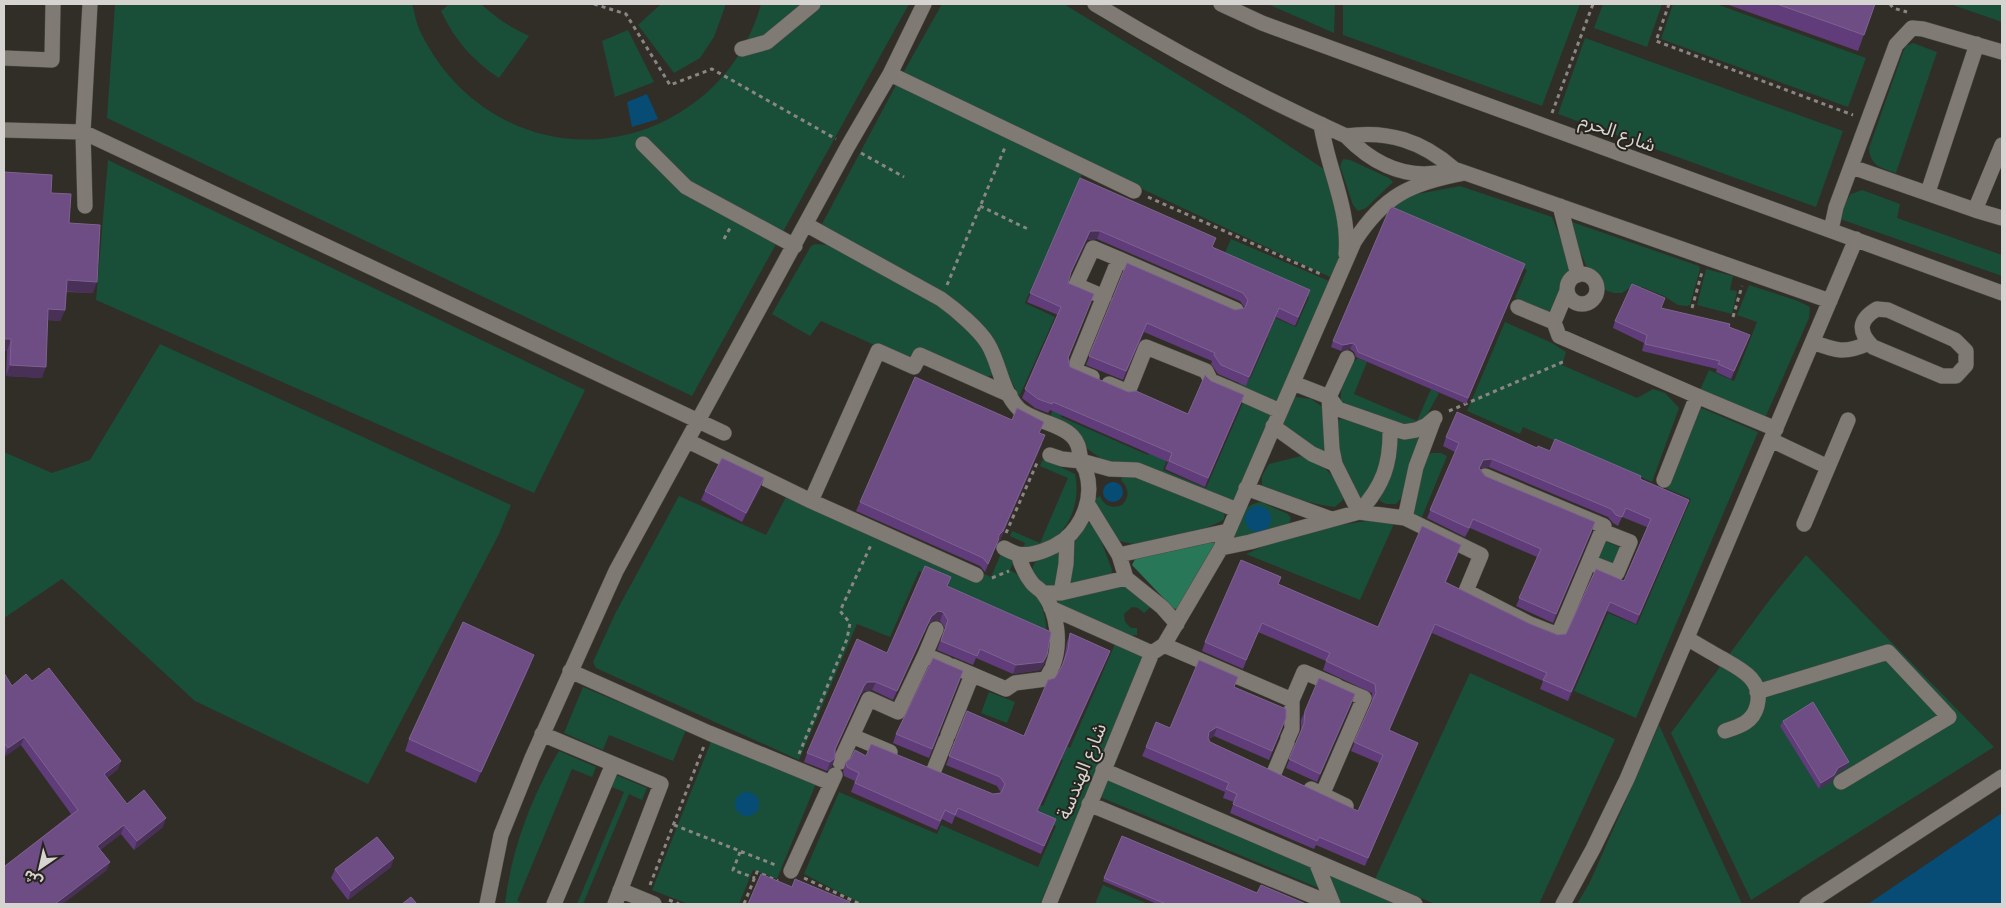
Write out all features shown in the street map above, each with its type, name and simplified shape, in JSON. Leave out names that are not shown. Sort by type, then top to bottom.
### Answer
[{"type":"street","points":[[4,58],[52,60],[53,4]]},
{"type":"street","points":[[85,206],[83,132],[90,4]]},
{"type":"street","points":[[742,49],[767,42],[813,4]]},
{"type":"street","points":[[487,904],[501,835],[542,734],[616,571],[848,146],[890,74],[924,4]]},
{"type":"street","points":[[1095,4],[1229,80],[1346,136],[1360,150],[1376,161],[1395,169],[1414,173],[1459,171]]},
{"type":"street","name":"شارع الحرم","points":[[1221,4],[1262,23],[2002,293]]},
{"type":"street","points":[[1830,230],[1836,207],[1896,45],[1912,28],[1923,29],[2002,52]]},
{"type":"street","points":[[1928,192],[1977,44]]},
{"type":"street","points":[[890,74],[1134,191]]},
{"type":"street","points":[[1321,124],[1324,145],[1344,214],[1348,239],[1346,262]]},
{"type":"street","points":[[4,130],[83,132],[724,433]]},
{"type":"street","points":[[1346,136],[1379,134],[1396,136],[1427,149],[1459,171],[1830,301]]},
{"type":"street","points":[[643,144],[686,187],[795,246]]},
{"type":"street","points":[[1975,210],[2002,145]]},
{"type":"street","points":[[1852,167],[2002,218]]},
{"type":"street","name":"شارع الهندسة","points":[[1049,904],[1103,770],[1158,649],[1177,624],[1221,548],[1354,242],[1366,223],[1382,206],[1400,193],[1420,183],[1459,171]]},
{"type":"street","points":[[1560,206],[1578,275]]},
{"type":"street","points":[[806,225],[941,299],[957,311],[987,343],[998,372],[1019,410],[1066,431],[1073,437],[1080,452],[1088,481],[1087,503],[1079,522],[1067,537],[1048,549],[1018,554]]},
{"type":"street","points":[[1563,904],[1611,814],[1856,239]]},
{"type":"street","points":[[1104,297],[1076,285],[1093,248],[1236,310]]},
{"type":"street","points":[[1119,259],[1074,370],[1128,392],[1146,346],[1206,371],[1211,381],[1280,411]]},
{"type":"street","points":[[1567,291],[1572,300],[1581,304],[1587,304],[1595,298],[1597,287],[1593,278],[1588,275],[1578,275],[1569,282],[1554,322],[1558,336],[1697,396],[1773,434],[1828,467]]},
{"type":"street","points":[[1518,307],[1554,322]]},
{"type":"street","points":[[1877,309],[1888,310],[1955,340],[1966,350],[1966,365],[1956,376],[1942,376],[1873,347],[1869,343],[1864,338],[1862,326],[1866,316],[1877,309]]},
{"type":"street","points":[[1813,342],[1841,351],[1856,349],[1869,343]]},
{"type":"street","points":[[811,501],[878,351],[914,367],[920,355],[1010,396]]},
{"type":"street","points":[[1347,358],[1329,397],[1335,464],[1359,512]]},
{"type":"street","points":[[1293,382],[1329,397],[1338,408],[1404,432],[1416,430],[1427,425],[1435,418]]},
{"type":"street","points":[[1664,480],[1697,396]]},
{"type":"street","points":[[1404,518],[1416,467],[1435,418]]},
{"type":"street","points":[[1804,524],[1848,420]]},
{"type":"street","points":[[1273,426],[1312,454],[1335,464]]},
{"type":"street","points":[[1359,512],[1371,499],[1381,483],[1390,447],[1390,428]]},
{"type":"street","points":[[688,441],[811,501],[976,575]]},
{"type":"street","points":[[1045,457],[1069,461],[1081,460],[1110,469],[1137,470],[1237,510]]},
{"type":"street","points":[[1221,548],[1250,542],[1359,512],[1404,518],[1481,555],[1466,591],[1530,624],[1558,635],[1604,526],[1485,476]]},
{"type":"street","points":[[1246,488],[1332,519]]},
{"type":"street","points":[[1087,503],[1119,555],[1126,578],[1162,606],[1177,624]]},
{"type":"street","points":[[1119,555],[1228,531]]},
{"type":"street","points":[[1589,562],[1617,574],[1630,542],[1602,531]]},
{"type":"street","points":[[1061,593],[1066,564],[1067,537]]},
{"type":"street","points":[[925,655],[1006,689],[1015,683],[1046,679],[1052,668],[1058,638],[1051,608],[1043,593],[1032,583],[1024,571],[1018,554],[1004,543]]},
{"type":"street","points":[[1043,593],[1061,593],[1126,578]]},
{"type":"street","points":[[1051,608],[1292,700]]},
{"type":"street","points":[[791,872],[869,699],[898,712],[936,629]]},
{"type":"street","points":[[1687,638],[1742,669],[1754,683],[1759,698],[1754,716],[1742,725],[1725,731]]},
{"type":"street","points":[[1757,692],[1888,652],[1949,717],[1841,782]]},
{"type":"street","points":[[570,671],[709,733],[831,783]]},
{"type":"street","points":[[1274,773],[1292,729],[1292,700],[1304,672],[1364,698],[1322,795]]},
{"type":"street","points":[[934,770],[972,675]]},
{"type":"street","points":[[542,734],[661,784],[618,897],[649,902]]},
{"type":"street","points":[[852,736],[951,777]]},
{"type":"street","points":[[554,904],[613,764]]},
{"type":"street","points":[[1256,765],[1346,806]]},
{"type":"street","points":[[1103,770],[1415,904]]},
{"type":"street","points":[[1807,904],[2002,777]]},
{"type":"street","points":[[1089,804],[1332,904]]},
{"type":"street","points":[[1316,862],[1332,904]]},
{"type":"path","points":[[594,4],[626,14],[670,85],[712,69],[904,177]]},
{"type":"path","points":[[1546,127],[1594,4]]},
{"type":"path","points":[[1669,4],[1656,41],[1868,121]]},
{"type":"path","points":[[941,299],[1012,132]]},
{"type":"path","points":[[1134,191],[1337,282]]},
{"type":"path","points":[[980,206],[1030,230]]},
{"type":"path","points":[[1692,308],[1706,258]]},
{"type":"path","points":[[1733,316],[1746,271]]},
{"type":"path","points":[[1435,418],[1565,361]]},
{"type":"path","points":[[1004,543],[1045,457]]},
{"type":"path","points":[[794,768],[847,639],[850,623],[840,611],[878,531]]},
{"type":"path","points":[[976,575],[990,579],[1003,572],[1024,571]]},
{"type":"path","points":[[649,902],[674,825],[709,733]]},
{"type":"path","points":[[674,825],[791,872],[860,904]]},
{"type":"path","points":[[740,852],[733,870],[755,878]]},
{"type":"path","points":[[744,904],[757,872],[787,884],[791,872]]},
{"type":"green space","points":[[115,4],[412,4],[421,33],[445,71],[475,100],[509,122],[547,135],[587,140],[627,135],[667,120],[704,95],[723,76],[739,54],[752,30],[761,4],[909,4],[692,396],[107,118]]},
{"type":"green space","points":[[449,4],[481,4],[503,22],[529,36],[499,78],[472,57],[458,40],[441,11]]},
{"type":"green space","points":[[661,4],[726,4],[714,37],[700,58],[674,73],[638,25]]},
{"type":"green space","points":[[942,4],[1064,4],[1245,116],[1325,170],[1336,202],[1341,249],[1332,278],[1027,135],[903,73]]},
{"type":"green space","points":[[1268,4],[1335,4],[1334,33]]},
{"type":"green space","points":[[1343,4],[1580,4],[1542,106],[1343,35]]},
{"type":"green space","points":[[1603,4],[1662,4],[1647,47],[1594,28]]},
{"type":"green space","points":[[1673,4],[1716,4],[1866,58],[1848,107],[1661,39]]},
{"type":"green space","points":[[1950,4],[2002,4],[2002,22]]},
{"type":"green space","points":[[628,30],[654,82],[615,97],[602,41]]},
{"type":"green space","points":[[1585,38],[1843,131],[1816,207],[1558,114]]},
{"type":"green space","points":[[1913,43],[1937,52],[1896,173],[1881,168],[1874,163],[1869,148],[1903,52],[1906,46]]},
{"type":"green space","points":[[896,85],[1082,174],[1025,303],[1055,317],[1019,397],[1003,364],[970,314],[821,226]]},
{"type":"green space","points":[[1343,159],[1350,160],[1389,178],[1393,182],[1366,208],[1358,211],[1353,205],[1340,166]]},
{"type":"green space","points":[[108,160],[585,390],[534,493],[96,300]]},
{"type":"green space","points":[[1460,186],[1552,217],[1572,267],[1552,313],[1515,298],[1527,270],[1483,248],[1391,209],[1407,196]]},
{"type":"green space","points":[[1862,190],[1900,204],[1897,218],[2002,255],[2002,276],[1840,219],[1843,207],[1851,194]]},
{"type":"green space","points":[[1572,222],[1699,266],[1700,269],[1690,305],[1678,305],[1664,296],[1642,287],[1628,289],[1622,293],[1607,291],[1590,274],[1569,227]]},
{"type":"green space","points":[[1231,239],[1329,281],[1234,505],[1104,461],[1085,447],[1074,427],[1050,417],[1055,404],[1065,408],[1061,417],[1148,455],[1152,446],[1170,453],[1163,470],[1206,488],[1245,398],[1236,389],[1240,381],[1235,373],[1250,379],[1268,338],[1254,331],[1266,314],[1296,327],[1309,297],[1222,260]]},
{"type":"green space","points":[[815,244],[827,245],[935,300],[955,314],[990,357],[993,375],[983,378],[910,361],[821,321],[810,336],[772,314],[811,246]]},
{"type":"green space","points":[[1706,269],[1733,276],[1730,290],[1737,291],[1732,314],[1697,305]]},
{"type":"green space","points":[[1749,285],[1798,301],[1810,307],[1809,318],[1765,418],[1700,390],[1709,370],[1734,381],[1757,322],[1737,315]]},
{"type":"green space","points":[[1505,322],[1552,343],[1566,352],[1562,365],[1637,398],[1653,389],[1665,393],[1679,408],[1652,482],[1523,427],[1520,434],[1467,411]]},
{"type":"green space","points":[[160,344],[511,505],[499,534],[368,784],[195,701],[62,579],[4,618],[4,452],[52,473],[90,460]]},
{"type":"green space","points":[[1358,358],[1367,362],[1354,394],[1417,421],[1431,389],[1439,393],[1424,420],[1415,426],[1380,421],[1341,402],[1344,378],[1353,362]]},
{"type":"green space","points":[[1296,397],[1311,399],[1324,408],[1327,438],[1324,450],[1320,451],[1282,427],[1282,407],[1289,399]]},
{"type":"green space","points":[[1699,407],[1758,432],[1636,718],[1574,691],[1608,613],[1637,625],[1691,499],[1665,488]]},
{"type":"green space","points":[[1340,419],[1369,426],[1384,434],[1383,459],[1372,484],[1361,498],[1353,490],[1337,448],[1336,423]]},
{"type":"green space","points":[[1413,435],[1420,438],[1402,497],[1396,504],[1386,504],[1380,501],[1379,494],[1394,438]]},
{"type":"green space","points":[[1432,453],[1441,453],[1447,456],[1422,517],[1411,514],[1423,457]]},
{"type":"green space","points":[[1301,456],[1321,465],[1337,482],[1343,500],[1335,507],[1289,496],[1262,486],[1262,476],[1269,464]]},
{"type":"green space","points":[[1043,459],[1075,474],[1075,505],[1066,525],[1052,540],[1023,550],[1025,543],[1010,536],[1012,531],[1040,543],[1068,478],[1040,466]]},
{"type":"green space","points":[[1123,474],[1225,508],[1224,519],[1198,530],[1150,543],[1136,544],[1113,539],[1094,499],[1100,496],[1109,506],[1122,505],[1128,492],[1121,480]]},
{"type":"green space","points":[[787,495],[852,515],[991,577],[1003,549],[1016,556],[1010,570],[1027,583],[1038,598],[1042,606],[1047,636],[943,599],[949,585],[919,571],[890,637],[857,624],[799,760],[596,668],[593,662],[615,614],[679,496],[766,535]]},
{"type":"green space","points":[[1261,502],[1288,514],[1291,518],[1289,524],[1235,540],[1234,534],[1243,513],[1249,506]]},
{"type":"green space","points":[[1384,519],[1396,519],[1360,600],[1246,554],[1279,540],[1314,530]]},
{"type":"green space","points":[[1089,523],[1096,527],[1112,570],[1111,575],[1069,588],[1076,536],[1082,524]]},
{"type":"green space","points":[[1211,541],[1216,544],[1179,608],[1175,609],[1171,606],[1132,565],[1136,557]]},
{"type":"green space","points":[[1604,541],[1622,548],[1614,567],[1597,559]]},
{"type":"green space","points":[[1060,550],[1058,583],[1052,591],[1032,575],[1033,566],[1037,559]]},
{"type":"green space","points":[[1806,555],[1994,747],[1751,900],[1671,733],[1771,598]]},
{"type":"green space","points":[[1123,582],[1151,607],[1144,613],[1138,608],[1132,607],[1124,614],[1125,622],[1131,628],[1137,628],[1137,635],[1127,636],[1052,606],[1053,598]]},
{"type":"green space","points":[[1115,644],[1146,657],[1040,904],[862,904],[804,874],[839,792],[937,834],[941,825],[1038,867],[1056,826],[1028,814],[1033,802],[1043,806],[1063,760],[1054,756],[1060,743],[1070,748]]},
{"type":"green space","points":[[1470,673],[1615,739],[1539,904],[1435,904],[1375,879]]},
{"type":"green space","points":[[583,687],[686,730],[673,761],[609,735],[603,750],[564,733]]},
{"type":"green space","points":[[989,692],[1015,702],[1007,723],[981,713]]},
{"type":"green space","points":[[1659,725],[1742,904],[1577,904],[1590,882]]},
{"type":"green space","points":[[712,739],[817,781],[777,879],[753,870],[739,904],[688,904],[652,890]]},
{"type":"green space","points":[[559,751],[596,767],[592,777],[572,769],[517,901],[525,904],[505,904],[517,844],[531,806]]},
{"type":"green space","points":[[614,774],[647,788],[642,800],[629,794],[583,904],[577,904],[624,792],[609,786]]},
{"type":"green space","points":[[1108,778],[1313,865],[1321,889],[1100,797]]},
{"type":"green space","points":[[1325,870],[1405,904],[1340,904]]},
{"type":"green space","points":[[1103,885],[1148,904],[1095,904]]},
{"type":"water","points":[[647,94],[658,119],[632,127],[627,102]]},
{"type":"water","points":[[1113,482],[1120,485],[1123,492],[1120,499],[1113,502],[1106,499],[1103,492],[1106,485]]},
{"type":"water","points":[[1258,506],[1267,510],[1271,519],[1267,528],[1258,532],[1249,528],[1245,519],[1249,510]]},
{"type":"water","points":[[747,792],[752,793],[758,799],[758,809],[752,815],[747,816],[742,815],[736,809],[735,804],[736,799],[742,793]]},
{"type":"water","points":[[2002,813],[2002,904],[1868,904]]},
{"type":"building","points":[[1777,4],[1875,4],[1864,35]]},
{"type":"building","points":[[4,172],[52,175],[51,193],[71,194],[69,223],[100,225],[97,282],[67,280],[65,310],[48,309],[46,367],[10,365],[11,339],[4,339]]},
{"type":"building","points":[[1080,178],[1216,238],[1212,247],[1310,290],[1298,317],[1279,308],[1249,377],[1221,365],[1214,355],[1215,353],[1147,323],[1126,371],[1089,356],[1127,263],[1235,310],[1245,308],[1248,300],[1243,293],[1100,231],[1090,231],[1071,272],[1068,283],[1094,294],[1068,358],[1070,367],[1128,392],[1136,391],[1188,414],[1205,375],[1211,381],[1244,395],[1208,478],[1169,461],[1172,453],[1053,402],[1052,404],[1038,399],[1025,389],[1061,307],[1030,293]]},
{"type":"building","points":[[1392,207],[1525,264],[1468,398],[1358,352],[1353,343],[1343,345],[1333,341],[1389,210]]},
{"type":"building","points":[[1632,284],[1665,298],[1661,308],[1730,324],[1729,327],[1750,335],[1734,371],[1718,364],[1720,361],[1645,344],[1647,335],[1615,321]]},
{"type":"building","points":[[915,377],[1012,420],[1017,408],[1044,422],[1039,433],[1045,435],[1003,531],[999,535],[988,564],[983,558],[860,502]]},
{"type":"building","points":[[1457,412],[1537,448],[1538,446],[1550,451],[1555,439],[1641,476],[1640,479],[1689,500],[1639,615],[1610,602],[1571,692],[1543,680],[1547,673],[1435,624],[1389,730],[1418,743],[1368,858],[1319,837],[1317,841],[1233,804],[1237,794],[1226,789],[1229,783],[1146,747],[1156,722],[1170,728],[1199,660],[1238,677],[1234,687],[1286,709],[1286,718],[1272,751],[1217,727],[1209,732],[1208,738],[1210,742],[1358,811],[1383,755],[1354,742],[1376,693],[1375,684],[1326,661],[1330,653],[1262,623],[1246,660],[1205,642],[1241,560],[1281,577],[1278,584],[1378,627],[1422,526],[1461,545],[1445,582],[1530,624],[1558,635],[1566,634],[1596,569],[1624,581],[1651,519],[1626,508],[1622,517],[1616,515],[1611,509],[1492,459],[1483,460],[1479,468],[1485,476],[1595,522],[1556,614],[1519,598],[1541,549],[1473,519],[1469,528],[1430,510],[1459,443],[1446,437]]},
{"type":"building","points":[[722,458],[764,478],[746,513],[705,491]]},
{"type":"building","points":[[925,566],[951,577],[947,586],[1051,632],[1047,655],[1043,662],[1016,665],[980,649],[977,656],[941,641],[948,620],[943,612],[938,611],[931,617],[897,691],[876,682],[867,682],[835,749],[835,758],[830,762],[807,753],[857,639],[887,653]]},
{"type":"building","points":[[463,622],[534,655],[481,772],[409,739]]},
{"type":"building","points":[[1070,633],[1110,651],[1037,811],[1056,819],[1044,846],[958,808],[955,815],[945,810],[940,821],[855,783],[859,773],[847,767],[846,762],[851,758],[855,750],[866,756],[871,744],[993,794],[1001,793],[1005,784],[1000,777],[949,756],[967,711],[1024,736],[1048,680],[1055,678],[1062,666],[1068,650]]},
{"type":"building","points":[[933,658],[963,671],[932,749],[896,734]]},
{"type":"building","points":[[49,668],[121,761],[104,774],[127,804],[144,790],[166,818],[137,841],[124,825],[97,846],[110,862],[55,904],[4,904],[4,865],[78,810],[24,737],[8,748],[4,743],[4,673],[12,686],[26,674],[32,681]]},
{"type":"building","points":[[1319,678],[1355,694],[1320,774],[1289,759],[1304,724],[1305,711]]},
{"type":"building","points":[[1813,702],[1849,762],[1838,768],[1834,775],[1821,783],[1783,721]]},
{"type":"building","points":[[1122,836],[1257,893],[1261,885],[1306,904],[1166,904],[1104,878]]},
{"type":"building","points":[[377,837],[394,858],[351,891],[335,869]]},
{"type":"building","points":[[761,874],[792,887],[795,879],[850,902],[849,904],[748,904]]},
{"type":"building","points":[[411,897],[417,904],[402,904]]}]
